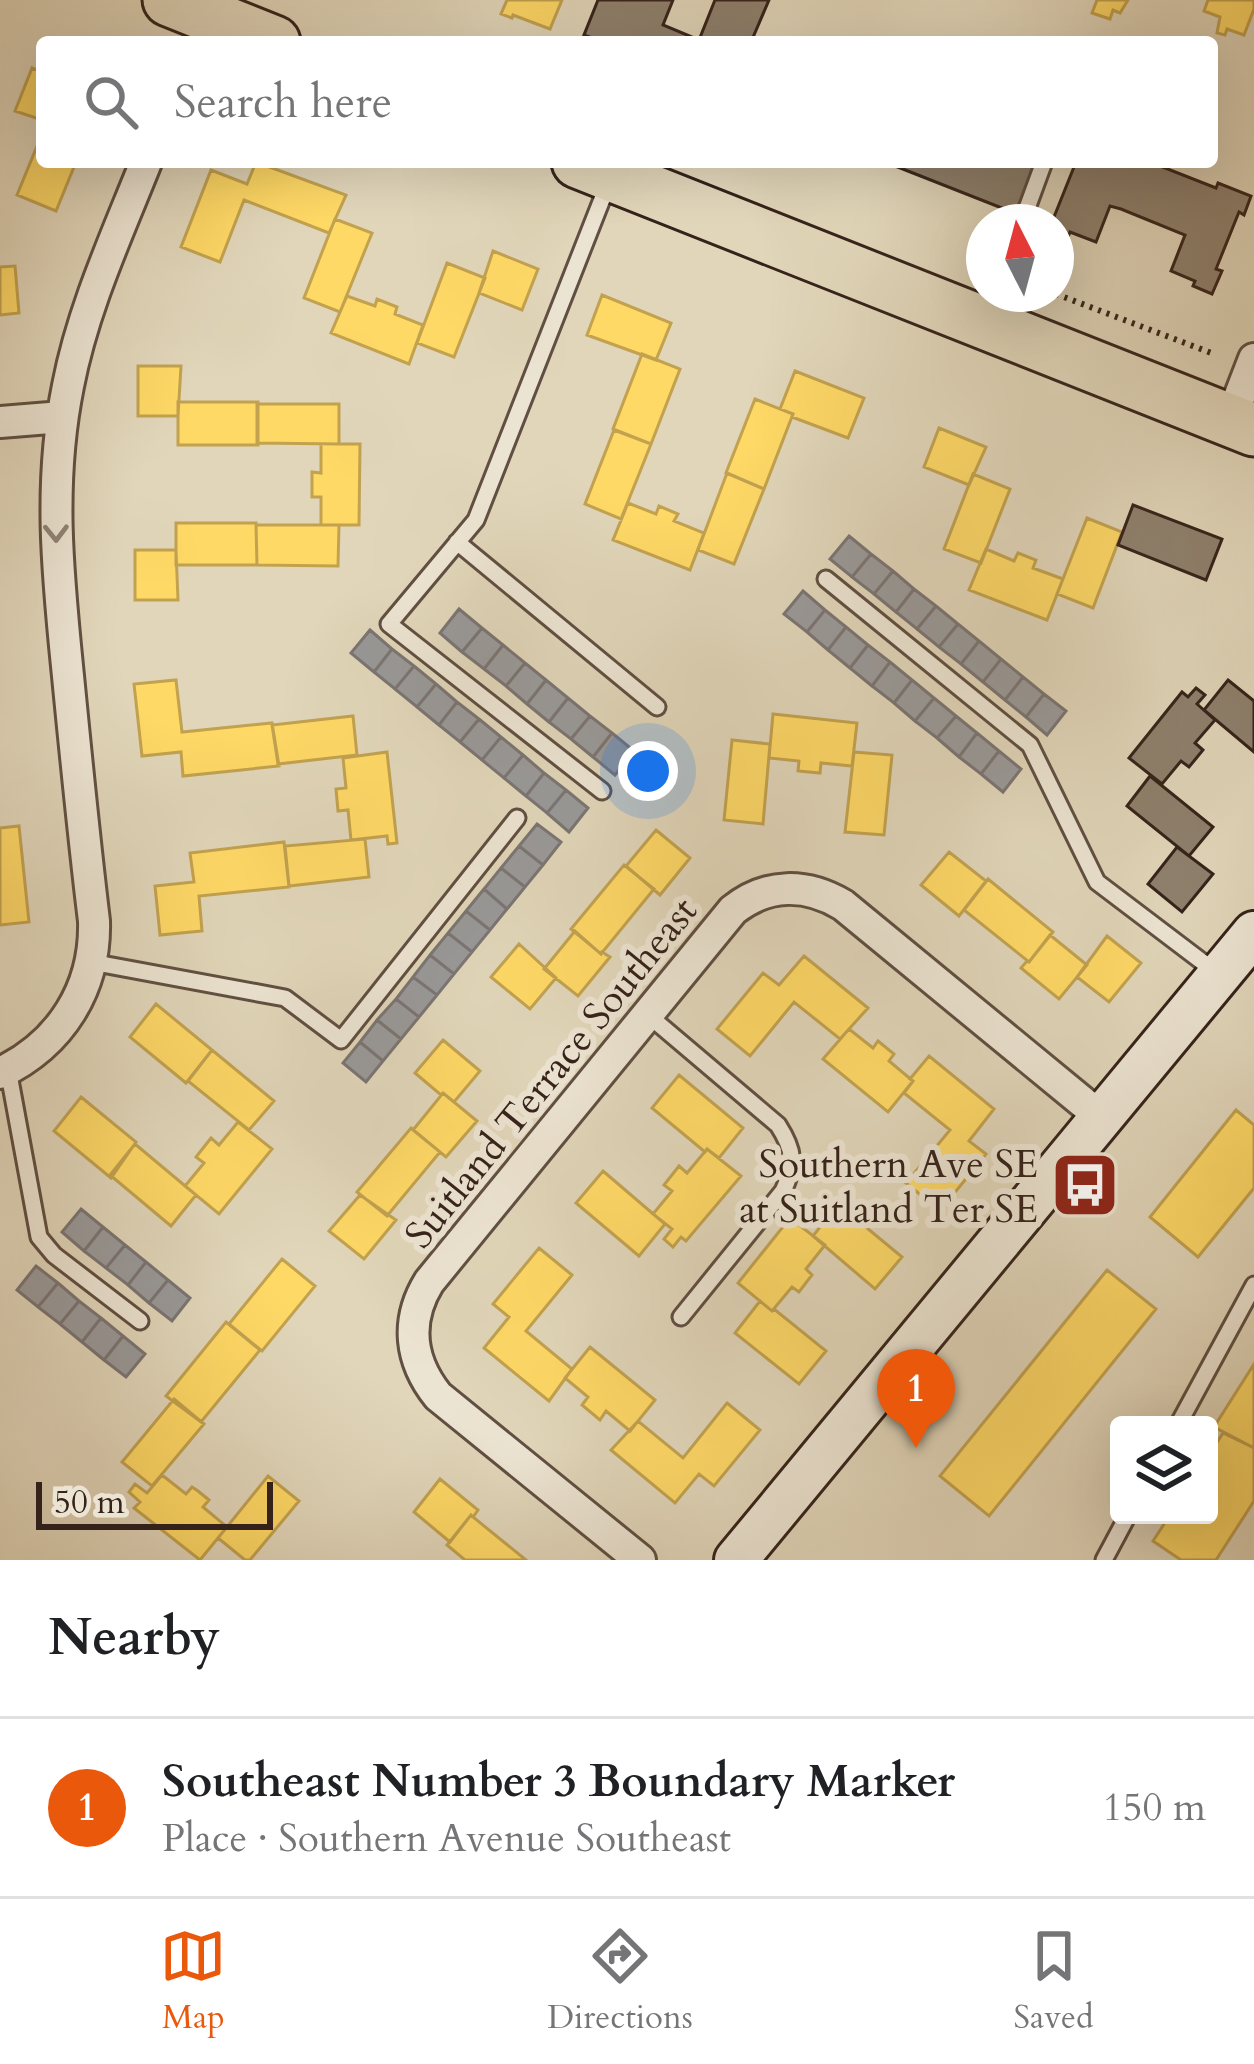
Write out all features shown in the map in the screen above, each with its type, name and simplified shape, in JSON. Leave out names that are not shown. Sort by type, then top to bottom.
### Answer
[{"type":"highway","points":[[194,14],[257,36]]},
{"type":"highway","points":[[595,169],[987,316],[1242,425]]},
{"type":"main road","points":[[736,1560],[1254,933]]},
{"type":"street","points":[[9,1068],[41,1048],[67,1019],[91,962],[94,921],[55,547],[56,480],[62,417],[77,344],[144,168]]},
{"type":"street","points":[[1242,425],[1254,358]]},
{"type":"street","points":[[0,422],[62,417]]},
{"type":"street","name":"Suitland Terrace Southeast","points":[[640,1560],[438,1396],[418,1365],[413,1328],[429,1282],[725,918],[742,903],[778,889],[812,890],[843,905],[1102,1118]]},
{"type":"lane","points":[[1029,204],[1042,168]]},
{"type":"lane","points":[[595,169],[476,520],[389,624],[602,791]]},
{"type":"lane","points":[[457,542],[657,707]]},
{"type":"lane","points":[[826,579],[1030,745],[1097,882],[1220,975]]},
{"type":"lane","points":[[91,962],[285,998],[341,1040],[517,818]]},
{"type":"lane","points":[[647,1014],[778,1125],[793,1158],[783,1191],[682,1317]]},
{"type":"lane","points":[[9,1068],[39,1237],[54,1256],[140,1321]]},
{"type":"lane","points":[[1183,1416],[1254,1285]]},
{"type":"lane","points":[[1104,1560],[1123,1524]]},
{"type":"path","points":[[1074,301],[1214,354]]},
{"type":"building: Homes","points":[[507,0],[562,0],[550,29],[501,14]]},
{"type":"building: Homes","points":[[1097,0],[1128,0],[1120,13],[1113,10],[1110,19],[1092,13]]},
{"type":"building: Homes","points":[[1208,0],[1254,0],[1244,35],[1227,29],[1225,35],[1217,33],[1220,17],[1204,11]]},
{"type":"building: Homes","points":[[32,68],[36,70],[36,118],[15,111]]},
{"type":"building: Homes","points":[[36,149],[36,168],[74,168],[56,211],[17,195]]},
{"type":"building: Homes","points":[[254,168],[272,168],[346,195],[329,233],[244,200],[220,262],[181,247],[211,170],[247,184]]},
{"type":"building: Homes","points":[[335,219],[372,233],[340,312],[304,298]]},
{"type":"building: Homes","points":[[493,251],[538,269],[522,310],[479,293]]},
{"type":"building: Homes","points":[[447,263],[485,278],[454,357],[417,343]]},
{"type":"building: Homes","points":[[15,266],[19,313],[0,315],[0,267]]},
{"type":"building: Homes","points":[[602,295],[671,323],[656,360],[587,335]]},
{"type":"building: Homes","points":[[347,296],[375,306],[377,299],[397,307],[395,314],[423,325],[409,364],[331,333]]},
{"type":"building: Homes","points":[[642,354],[680,369],[651,444],[613,429]]},
{"type":"building: Homes","points":[[138,366],[181,366],[178,416],[138,416]]},
{"type":"building: Homes","points":[[795,371],[864,398],[848,438],[780,409]]},
{"type":"building: Homes","points":[[755,399],[793,414],[764,489],[726,473]]},
{"type":"building: Homes","points":[[178,402],[258,402],[258,445],[178,445]]},
{"type":"building: Homes","points":[[257,404],[339,404],[339,444],[257,443]]},
{"type":"building: Homes","points":[[939,428],[986,447],[969,485],[924,467]]},
{"type":"building: Homes","points":[[614,430],[651,444],[621,519],[585,504]]},
{"type":"building: Homes","points":[[321,444],[360,444],[359,525],[321,525],[321,497],[312,497],[312,472],[321,473]]},
{"type":"building: Homes","points":[[727,473],[764,489],[734,564],[698,550]]},
{"type":"building: Homes","points":[[973,474],[1010,489],[981,563],[944,549]]},
{"type":"building: Homes","points":[[628,503],[656,514],[659,506],[678,514],[674,521],[704,533],[690,570],[613,540]]},
{"type":"building: Homes","points":[[1087,518],[1122,532],[1093,608],[1057,594]]},
{"type":"building: Homes","points":[[176,523],[256,523],[257,565],[176,565]]},
{"type":"building: Homes","points":[[256,525],[339,525],[338,566],[257,565]]},
{"type":"building: Homes","points":[[986,549],[1014,561],[1018,553],[1036,560],[1033,568],[1063,579],[1047,620],[969,590]]},
{"type":"building: Homes","points":[[135,550],[176,550],[178,600],[135,600]]},
{"type":"building: Homes","points":[[176,680],[182,732],[272,723],[279,766],[183,776],[181,752],[142,756],[134,684]]},
{"type":"building: Homes","points":[[773,714],[857,723],[852,766],[821,763],[820,773],[798,771],[799,761],[769,758]]},
{"type":"building: Homes","points":[[353,716],[357,755],[278,764],[272,725]]},
{"type":"building: Homes","points":[[732,740],[770,744],[763,824],[724,820]]},
{"type":"building: Homes","points":[[387,752],[397,843],[388,844],[387,836],[351,840],[348,810],[338,811],[336,789],[346,788],[343,758]]},
{"type":"building: Homes","points":[[854,752],[892,755],[884,835],[845,832]]},
{"type":"building: Homes","points":[[19,826],[29,922],[0,925],[0,828]]},
{"type":"building: Homes","points":[[656,830],[690,858],[660,895],[626,866]]},
{"type":"building: Homes","points":[[365,839],[369,877],[289,886],[285,846]]},
{"type":"building: Homes","points":[[284,842],[289,887],[199,896],[202,931],[160,935],[155,886],[194,882],[190,853]]},
{"type":"building: Homes","points":[[949,852],[986,881],[959,916],[921,885]]},
{"type":"building: Homes","points":[[624,865],[654,889],[601,954],[571,929]]},
{"type":"building: Homes","points":[[988,879],[1053,932],[1029,962],[964,910]]},
{"type":"building: Homes","points":[[575,931],[610,957],[578,996],[544,969]]},
{"type":"building: Homes","points":[[1050,935],[1087,965],[1059,999],[1021,968]]},
{"type":"building: Homes","points":[[1107,936],[1141,963],[1109,1002],[1077,977]]},
{"type":"building: Homes","points":[[519,944],[556,978],[530,1009],[491,977]]},
{"type":"building: Homes","points":[[804,956],[868,1008],[840,1039],[794,1002],[750,1056],[717,1029],[763,973],[779,985]]},
{"type":"building: Homes","points":[[156,1004],[212,1050],[186,1083],[130,1037]]},
{"type":"building: Homes","points":[[849,1029],[873,1048],[878,1041],[894,1054],[889,1061],[913,1081],[888,1112],[823,1059]]},
{"type":"building: Homes","points":[[443,1040],[480,1071],[454,1102],[415,1073]]},
{"type":"building: Homes","points":[[212,1050],[274,1101],[249,1130],[188,1081]]},
{"type":"building: Homes","points":[[929,1056],[994,1109],[969,1141],[986,1154],[940,1211],[906,1183],[950,1130],[904,1093]]},
{"type":"building: Homes","points":[[679,1075],[743,1128],[719,1158],[652,1108]]},
{"type":"building: Homes","points":[[443,1093],[477,1121],[446,1157],[413,1130]]},
{"type":"building: Homes","points":[[81,1097],[136,1142],[111,1178],[54,1131]]},
{"type":"building: Homes","points":[[1236,1110],[1254,1125],[1254,1188],[1198,1257],[1150,1217]]},
{"type":"building: Homes","points":[[238,1122],[272,1149],[219,1214],[185,1186],[204,1163],[196,1157],[211,1138],[219,1145]]},
{"type":"building: Homes","points":[[411,1128],[440,1152],[387,1216],[357,1192]]},
{"type":"building: Homes","points":[[135,1144],[196,1195],[171,1226],[110,1175]]},
{"type":"building: Homes","points":[[707,1149],[741,1176],[686,1241],[681,1237],[673,1247],[664,1239],[672,1229],[653,1214],[672,1191],[664,1185],[679,1166],[687,1173]]},
{"type":"building: Homes","points":[[603,1171],[665,1224],[639,1256],[576,1203]]},
{"type":"building: Homes","points":[[360,1195],[396,1220],[364,1259],[329,1231]]},
{"type":"building: Homes","points":[[838,1204],[902,1257],[875,1289],[813,1236]]},
{"type":"building: Homes","points":[[790,1218],[825,1245],[806,1269],[812,1275],[799,1292],[792,1287],[772,1311],[738,1283]]},
{"type":"building: Homes","points":[[539,1248],[572,1275],[526,1331],[572,1369],[549,1401],[484,1348],[509,1317],[493,1304]]},
{"type":"building: Homes","points":[[282,1259],[315,1286],[262,1351],[229,1324]]},
{"type":"building: Homes","points":[[1107,1270],[1156,1309],[989,1516],[940,1476]]},
{"type":"building: Homes","points":[[760,1301],[826,1351],[799,1384],[735,1333]]},
{"type":"building: Homes","points":[[226,1322],[260,1350],[201,1422],[166,1396]]},
{"type":"building: Homes","points":[[590,1347],[655,1400],[630,1431],[606,1411],[600,1420],[582,1405],[588,1397],[565,1378]]},
{"type":"building: Homes","points":[[1254,1364],[1254,1448],[1218,1429],[1218,1421]]},
{"type":"building: Homes","points":[[174,1399],[204,1424],[152,1486],[122,1462]]},
{"type":"building: Homes","points":[[727,1403],[760,1430],[714,1486],[699,1474],[675,1503],[611,1450],[638,1421],[683,1458]]},
{"type":"building: Homes","points":[[1223,1433],[1254,1448],[1254,1501],[1216,1560],[1181,1560],[1153,1541],[1164,1524],[1218,1524],[1218,1441]]},
{"type":"building: Homes","points":[[162,1475],[186,1494],[192,1487],[198,1491],[209,1500],[203,1507],[227,1527],[200,1560],[134,1508],[140,1502],[129,1492],[135,1484],[147,1493]]},
{"type":"building: Homes","points":[[268,1476],[299,1501],[250,1560],[245,1560],[218,1538]]},
{"type":"building: Homes","points":[[440,1479],[478,1510],[450,1542],[414,1512]]},
{"type":"building: Homes","points":[[471,1515],[526,1560],[465,1560],[447,1545]]},
{"type":"building: Industry","points":[[849,536],[871,554],[852,577],[830,559]]},
{"type":"building: Industry","points":[[871,554],[893,571],[874,594],[852,577]]},
{"type":"building: Industry","points":[[893,571],[914,589],[896,612],[874,594]]},
{"type":"building: Industry","points":[[914,589],[936,606],[917,629],[896,612]]},
{"type":"building: Industry","points":[[803,591],[825,610],[807,632],[784,614]]},
{"type":"building: Industry","points":[[936,606],[958,624],[939,647],[917,629]]},
{"type":"building: Industry","points":[[459,609],[482,628],[462,652],[440,633]]},
{"type":"building: Industry","points":[[825,610],[846,627],[828,650],[807,632]]},
{"type":"building: Industry","points":[[958,624],[979,641],[961,664],[939,647]]},
{"type":"building: Industry","points":[[846,627],[868,645],[850,668],[828,650]]},
{"type":"building: Industry","points":[[482,628],[503,645],[484,669],[462,652]]},
{"type":"building: Industry","points":[[370,630],[392,649],[374,672],[351,653]]},
{"type":"building: Industry","points":[[979,641],[1001,659],[983,682],[961,664]]},
{"type":"building: Industry","points":[[503,645],[525,663],[506,686],[484,669]]},
{"type":"building: Industry","points":[[868,645],[890,662],[872,686],[850,668]]},
{"type":"building: Industry","points":[[392,649],[414,666],[395,689],[374,672]]},
{"type":"building: Industry","points":[[1001,659],[1023,677],[1005,700],[983,682]]},
{"type":"building: Industry","points":[[890,662],[912,680],[894,703],[872,686]]},
{"type":"building: Industry","points":[[525,663],[546,680],[527,704],[506,686]]},
{"type":"building: Industry","points":[[414,666],[436,684],[417,707],[395,689]]},
{"type":"building: Industry","points":[[1023,677],[1044,694],[1026,717],[1005,700]]},
{"type":"building: Industry","points":[[546,680],[568,698],[549,722],[527,704]]},
{"type":"building: Industry","points":[[912,680],[934,698],[915,721],[894,703]]},
{"type":"building: Industry","points":[[436,684],[457,702],[439,725],[417,707]]},
{"type":"building: Industry","points":[[1044,694],[1066,711],[1047,735],[1026,717]]},
{"type":"building: Industry","points":[[568,698],[590,716],[571,739],[549,722]]},
{"type":"building: Industry","points":[[934,698],[956,716],[937,738],[915,721]]},
{"type":"building: Industry","points":[[457,702],[479,719],[460,742],[439,725]]},
{"type":"building: Industry","points":[[590,716],[612,733],[593,757],[571,739]]},
{"type":"building: Industry","points":[[956,716],[977,733],[959,757],[937,738]]},
{"type":"building: Industry","points":[[479,719],[501,737],[482,760],[460,742]]},
{"type":"building: Industry","points":[[612,733],[634,751],[615,775],[593,757]]},
{"type":"building: Industry","points":[[977,733],[999,751],[981,774],[959,757]]},
{"type":"building: Industry","points":[[501,737],[523,755],[504,778],[482,760]]},
{"type":"building: Industry","points":[[999,751],[1021,769],[1003,792],[981,774]]},
{"type":"building: Industry","points":[[523,755],[544,773],[526,796],[504,778]]},
{"type":"building: Industry","points":[[544,773],[566,790],[547,813],[526,796]]},
{"type":"building: Industry","points":[[566,790],[588,808],[569,832],[547,813]]},
{"type":"building: Industry","points":[[537,824],[561,842],[543,865],[519,846]]},
{"type":"building: Industry","points":[[519,846],[543,865],[525,887],[501,868]]},
{"type":"building: Industry","points":[[501,868],[525,887],[507,909],[484,889]]},
{"type":"building: Industry","points":[[484,889],[507,909],[490,930],[466,911]]},
{"type":"building: Industry","points":[[466,911],[490,930],[472,952],[448,933]]},
{"type":"building: Industry","points":[[448,933],[472,952],[454,974],[430,955]]},
{"type":"building: Industry","points":[[430,955],[454,974],[437,995],[413,977]]},
{"type":"building: Industry","points":[[413,977],[437,995],[419,1017],[396,999]]},
{"type":"building: Industry","points":[[396,999],[419,1017],[401,1039],[377,1020]]},
{"type":"building: Industry","points":[[377,1020],[401,1039],[383,1061],[360,1042]]},
{"type":"building: Industry","points":[[360,1042],[383,1061],[366,1082],[343,1063]]},
{"type":"building: Industry","points":[[81,1209],[103,1227],[84,1251],[62,1232]]},
{"type":"building: Industry","points":[[103,1227],[125,1245],[106,1268],[84,1251]]},
{"type":"building: Industry","points":[[125,1245],[146,1262],[128,1285],[106,1268]]},
{"type":"building: Industry","points":[[146,1262],[168,1280],[149,1303],[128,1285]]},
{"type":"building: Industry","points":[[36,1266],[58,1283],[38,1307],[17,1290]]},
{"type":"building: Industry","points":[[168,1280],[190,1298],[172,1321],[149,1303]]},
{"type":"building: Industry","points":[[58,1283],[79,1301],[60,1324],[38,1307]]},
{"type":"building: Industry","points":[[79,1301],[101,1318],[82,1342],[60,1324]]},
{"type":"building: Industry","points":[[101,1318],[123,1336],[104,1360],[82,1342]]},
{"type":"building: Industry","points":[[123,1336],[145,1354],[126,1377],[104,1360]]},
{"type":"building: Other","points":[[598,0],[673,0],[663,25],[689,36],[587,36]]},
{"type":"building: Other","points":[[715,0],[769,0],[754,36],[701,36]]},
{"type":"building: Other","points":[[900,168],[1036,168],[1021,204],[992,204]]},
{"type":"building: Other","points":[[1074,168],[1165,168],[1251,196],[1244,215],[1239,212],[1216,269],[1222,271],[1212,294],[1171,271],[1185,235],[1110,206],[1096,242],[1074,234],[1074,204],[1059,204]]},
{"type":"building: Other","points":[[1133,505],[1222,539],[1206,580],[1118,545]]},
{"type":"building: Other","points":[[1228,680],[1254,701],[1254,752],[1204,710]]},
{"type":"building: Other","points":[[1196,688],[1205,695],[1197,704],[1215,720],[1195,743],[1203,750],[1189,767],[1181,761],[1162,784],[1129,758],[1182,692],[1188,697]]},
{"type":"building: Other","points":[[1150,776],[1213,827],[1189,856],[1127,806]]},
{"type":"building: Other","points":[[1177,847],[1213,874],[1182,912],[1148,884]]},
{"type":"place","name":"Southern Ave SE at Suitland Ter SE","points":[[1085,1185]]},
{"type":"place","name":"Southeast Number 3 Boundary Marker","points":[[916,1448]]}]
